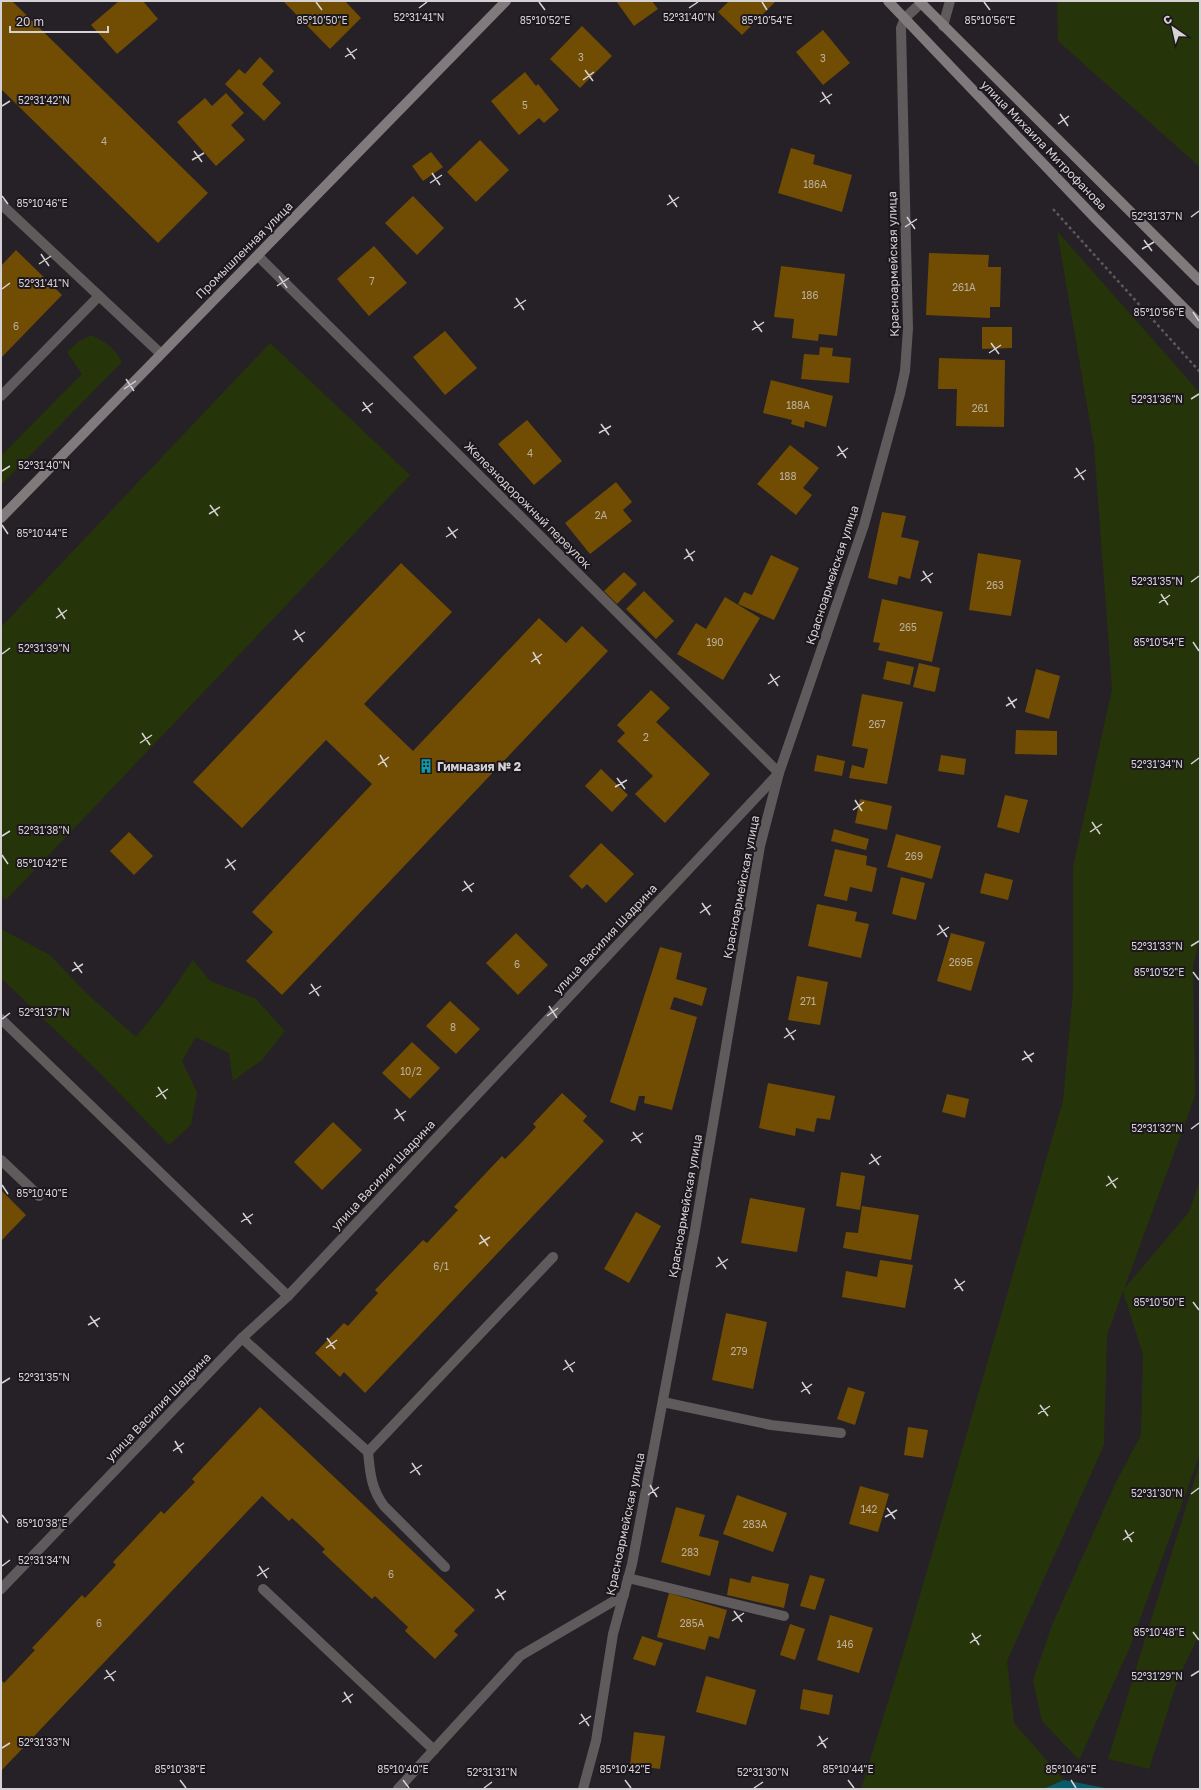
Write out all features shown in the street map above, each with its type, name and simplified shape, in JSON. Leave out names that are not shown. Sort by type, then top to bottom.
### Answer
[{"type":"main road","name":"Промышленная улица","points":[[1,518],[160,353],[258,256],[506,1]]},
{"type":"main road","name":"улица Михаила Митрофанова","points":[[888,1],[1095,218],[1200,324]]},
{"type":"main road","name":"улица Михаила Митрофанова","points":[[920,2],[1200,281]]},
{"type":"street","points":[[943,26],[950,1]]},
{"type":"street","points":[[905,18],[920,2]]},
{"type":"street","name":"Красноармейская улица","points":[[583,1789],[596,1741],[613,1634],[628,1578],[663,1402],[696,1223],[760,846],[779,773],[864,526],[905,371],[908,329],[901,28],[905,18]]},
{"type":"street","points":[[1,204],[160,353]]},
{"type":"street","name":"Железнодорожный переулок","points":[[258,256],[779,773]]},
{"type":"street","points":[[1,396],[100,296]]},
{"type":"street","name":"улица Василия Шадрина","points":[[1,1589],[242,1338],[288,1296],[779,773]]},
{"type":"street","points":[[1,1019],[288,1296]]},
{"type":"street","points":[[1,1160],[39,1196]]},
{"type":"street","points":[[368,1452],[553,1257]]},
{"type":"street","points":[[242,1338],[368,1452],[371,1479],[376,1495],[384,1506],[445,1567]]},
{"type":"street","points":[[663,1402],[771,1425],[840,1433]]},
{"type":"street","points":[[628,1578],[784,1616]]},
{"type":"street","points":[[263,1589],[434,1750]]},
{"type":"street","points":[[398,1789],[520,1656],[624,1595]]},
{"type":"path","points":[[1047,203],[1200,372]]},
{"type":"green space","points":[[1057,1],[1200,1],[1200,167],[1058,41]]},
{"type":"green space","points":[[1057,231],[1200,393],[1200,937],[1193,966],[1195,1096],[1124,1289],[1189,1212],[1200,1180],[1200,1454],[1130,1647],[1079,1760],[1042,1721],[1033,1680],[1052,1625],[1116,1482],[1141,1435],[1143,1355],[1123,1291],[1107,1335],[1104,1445],[1007,1661],[1014,1723],[1064,1780],[1043,1789],[861,1789],[905,1647],[1063,1101],[1073,991],[1073,867],[1112,689],[1094,446]]},
{"type":"green space","points":[[91,335],[110,346],[122,362],[1,485],[1,456],[82,374],[67,352],[78,342]]},
{"type":"green space","points":[[270,343],[410,475],[6,900],[1,895],[1,627]]},
{"type":"green space","points":[[1,929],[50,955],[85,992],[136,1037],[162,1005],[193,960],[210,981],[256,999],[285,1031],[262,1060],[233,1081],[229,1053],[196,1037],[182,1061],[197,1092],[191,1125],[169,1145],[103,1076],[1,978]]},
{"type":"green space","points":[[1200,1462],[1200,1633],[1178,1679],[1149,1769],[1108,1759]]},
{"type":"water","points":[[1064,1780],[1110,1789],[1043,1789]]},
{"type":"building","points":[[1,1],[12,1],[208,193],[158,243],[1,89]]},
{"type":"building","points":[[119,1],[143,1],[158,19],[117,54],[91,25]]},
{"type":"building","points":[[283,1],[345,1],[361,18],[330,49]]},
{"type":"building","points":[[616,1],[652,1],[658,9],[634,26]]},
{"type":"building","points":[[729,1],[776,1],[742,35],[718,12]]},
{"type":"building","points":[[582,26],[612,56],[580,88],[550,59]]},
{"type":"building","points":[[823,30],[850,63],[823,85],[796,52]]},
{"type":"building","points":[[260,57],[274,71],[262,84],[281,103],[264,121],[225,84],[239,69],[245,74]]},
{"type":"building","points":[[525,72],[536,86],[538,84],[559,110],[544,123],[539,118],[519,135],[491,101]]},
{"type":"building","points":[[226,93],[244,113],[231,125],[245,140],[216,166],[177,122],[205,98],[212,106]]},
{"type":"building","points":[[480,140],[509,170],[476,202],[447,172]]},
{"type":"building","points":[[791,148],[815,155],[813,164],[852,175],[842,212],[778,193]]},
{"type":"building","points":[[431,152],[443,167],[423,181],[412,166]]},
{"type":"building","points":[[413,196],[444,228],[417,255],[385,223]]},
{"type":"building","points":[[374,246],[407,283],[369,316],[337,279]]},
{"type":"building","points":[[16,250],[62,295],[1,358],[1,266]]},
{"type":"building","points":[[929,253],[989,255],[988,267],[1001,267],[1000,307],[990,307],[990,318],[926,315]]},
{"type":"building","points":[[781,266],[845,274],[837,336],[819,334],[818,341],[792,338],[794,319],[774,317]]},
{"type":"building","points":[[982,327],[1012,327],[1012,348],[982,349]]},
{"type":"building","points":[[445,331],[477,368],[445,395],[413,357]]},
{"type":"building","points":[[820,347],[833,348],[832,356],[851,358],[849,383],[801,379],[804,354],[819,355]]},
{"type":"building","points":[[939,358],[1005,360],[1004,427],[956,426],[957,389],[938,389]]},
{"type":"building","points":[[771,380],[833,396],[826,427],[805,421],[804,428],[791,424],[792,420],[763,413]]},
{"type":"building","points":[[527,420],[562,461],[534,485],[498,444]]},
{"type":"building","points":[[790,445],[819,468],[803,488],[812,495],[796,515],[757,484]]},
{"type":"building","points":[[616,482],[632,502],[623,510],[632,521],[590,554],[565,523]]},
{"type":"building","points":[[882,512],[906,516],[901,537],[919,541],[910,579],[899,576],[897,585],[868,578]]},
{"type":"building","points":[[978,553],[1021,560],[1011,616],[969,610]]},
{"type":"building","points":[[771,555],[799,568],[774,620],[738,604],[744,592],[752,595]]},
{"type":"building","name":"Гимназия № 2","points":[[401,563],[452,612],[364,704],[413,751],[539,618],[566,643],[582,626],[608,651],[282,995],[246,961],[273,932],[252,912],[372,784],[326,740],[242,828],[193,782]]},
{"type":"building","points":[[624,572],[637,584],[617,604],[604,591]]},
{"type":"building","points":[[644,591],[674,621],[656,639],[626,609]]},
{"type":"building","points":[[725,597],[760,618],[723,680],[677,654],[696,623],[706,629]]},
{"type":"building","points":[[882,599],[943,612],[932,662],[878,650],[880,643],[873,642]]},
{"type":"building","points":[[887,661],[914,667],[910,685],[883,679]]},
{"type":"building","points":[[919,663],[940,668],[935,692],[913,687]]},
{"type":"building","points":[[1036,669],[1060,676],[1049,719],[1025,712]]},
{"type":"building","points":[[651,690],[670,708],[656,722],[710,774],[665,823],[635,794],[653,776],[617,741],[625,733],[617,725]]},
{"type":"building","points":[[862,694],[903,702],[887,784],[849,778],[852,765],[864,768],[868,749],[852,746]]},
{"type":"building","points":[[1016,730],[1057,731],[1057,755],[1015,754]]},
{"type":"building","points":[[817,755],[845,761],[842,776],[814,771]]},
{"type":"building","points":[[941,755],[966,759],[964,775],[938,771]]},
{"type":"building","points":[[601,769],[628,795],[612,812],[585,786]]},
{"type":"building","points":[[1005,795],[1028,800],[1019,833],[997,827]]},
{"type":"building","points":[[860,799],[892,806],[887,830],[855,823]]},
{"type":"building","points":[[834,829],[869,839],[866,850],[831,841]]},
{"type":"building","points":[[129,832],[153,856],[134,875],[110,851]]},
{"type":"building","points":[[896,834],[941,846],[932,879],[887,867]]},
{"type":"building","points":[[601,843],[634,874],[606,903],[587,884],[582,889],[569,876]]},
{"type":"building","points":[[835,849],[867,856],[866,865],[877,868],[872,892],[850,887],[847,901],[824,896]]},
{"type":"building","points":[[985,873],[1013,880],[1008,900],[980,893]]},
{"type":"building","points":[[901,877],[925,883],[916,920],[892,914]]},
{"type":"building","points":[[817,904],[857,912],[855,921],[869,924],[861,958],[808,946]]},
{"type":"building","points":[[516,933],[548,965],[518,995],[486,963]]},
{"type":"building","points":[[951,933],[985,942],[971,991],[937,981]]},
{"type":"building","points":[[660,947],[682,953],[676,979],[707,988],[702,1006],[674,997],[670,1009],[697,1017],[672,1110],[644,1103],[645,1096],[639,1096],[635,1111],[610,1102]]},
{"type":"building","points":[[797,976],[828,982],[820,1025],[788,1020]]},
{"type":"building","points":[[450,1001],[480,1029],[456,1054],[426,1026]]},
{"type":"building","points":[[412,1042],[440,1068],[410,1099],[382,1073]]},
{"type":"building","points":[[768,1083],[835,1096],[830,1120],[817,1118],[814,1132],[796,1128],[795,1136],[759,1128]]},
{"type":"building","points":[[562,1093],[587,1116],[583,1121],[604,1141],[365,1393],[344,1372],[340,1377],[315,1353],[344,1323],[348,1326],[378,1293],[375,1290],[423,1240],[427,1243],[458,1210],[454,1207],[502,1156],[505,1159],[521,1143],[536,1127],[533,1124]]},
{"type":"building","points":[[947,1094],[969,1099],[965,1118],[942,1112]]},
{"type":"building","points":[[333,1122],[362,1150],[322,1190],[294,1162]]},
{"type":"building","points":[[841,1172],[865,1176],[860,1210],[836,1206]]},
{"type":"building","points":[[1,1190],[26,1215],[1,1241]]},
{"type":"building","points":[[750,1198],[805,1208],[797,1252],[741,1243]]},
{"type":"building","points":[[862,1206],[919,1215],[911,1260],[843,1248],[846,1232],[858,1233]]},
{"type":"building","points":[[636,1212],[661,1226],[629,1283],[604,1269]]},
{"type":"building","points":[[880,1260],[913,1265],[905,1308],[842,1297],[846,1271],[877,1277]]},
{"type":"building","points":[[726,1313],[767,1322],[753,1389],[712,1380]]},
{"type":"building","points":[[848,1387],[865,1392],[855,1425],[837,1419]]},
{"type":"building","points":[[260,1407],[475,1610],[454,1631],[458,1635],[435,1659],[405,1631],[408,1627],[375,1596],[372,1599],[322,1552],[325,1549],[292,1518],[289,1521],[262,1496],[1,1771],[1,1680],[4,1683],[35,1650],[32,1648],[82,1595],[85,1598],[116,1565],[113,1562],[161,1511],[164,1514],[195,1482],[192,1479]]},
{"type":"building","points":[[908,1427],[928,1430],[923,1458],[904,1455]]},
{"type":"building","points":[[860,1486],[889,1494],[878,1532],[849,1524]]},
{"type":"building","points":[[737,1495],[787,1513],[773,1552],[723,1534]]},
{"type":"building","points":[[676,1507],[705,1515],[699,1536],[719,1541],[710,1576],[661,1562]]},
{"type":"building","points":[[810,1575],[825,1579],[815,1610],[800,1606]]},
{"type":"building","points":[[752,1576],[789,1584],[784,1608],[727,1595],[730,1578],[750,1583]]},
{"type":"building","points":[[669,1593],[727,1610],[719,1639],[709,1636],[705,1650],[657,1637]]},
{"type":"building","points":[[830,1615],[873,1628],[859,1673],[817,1660]]},
{"type":"building","points":[[790,1624],[805,1629],[795,1660],[780,1655]]},
{"type":"building","points":[[642,1636],[663,1643],[655,1666],[633,1659]]},
{"type":"building","points":[[706,1676],[756,1690],[746,1725],[696,1712]]},
{"type":"building","points":[[803,1689],[833,1695],[829,1715],[800,1709]]},
{"type":"building","points":[[634,1732],[665,1736],[660,1769],[630,1765]]},
{"type":"place","name":"Гимназия № 2","points":[[426,766]]}]
